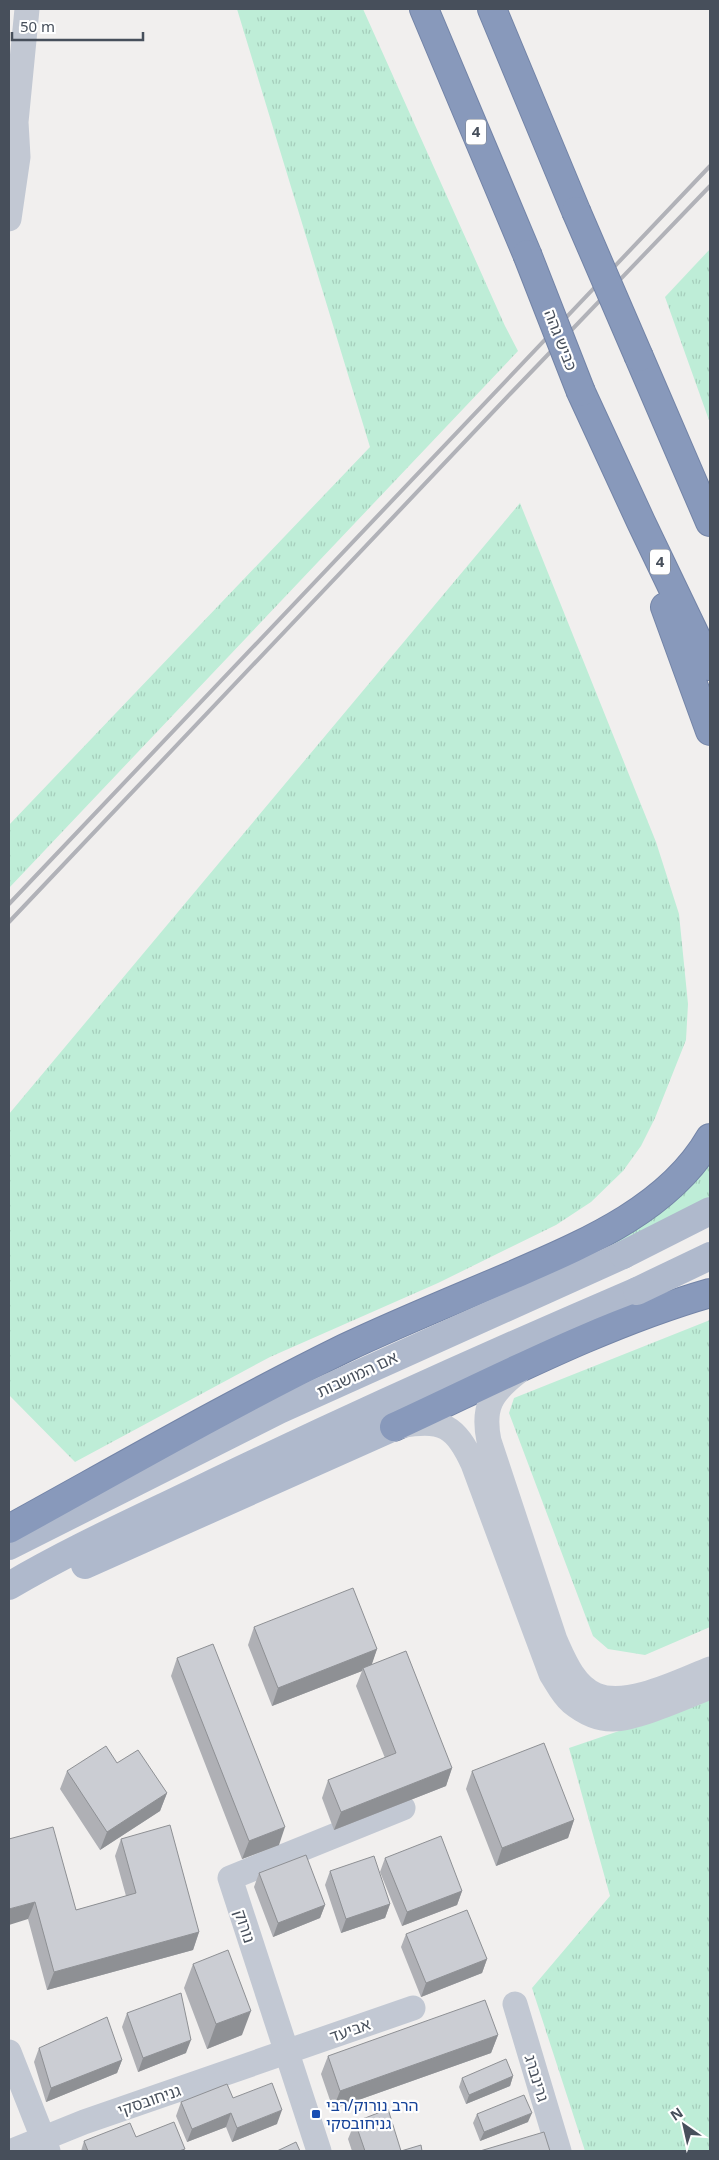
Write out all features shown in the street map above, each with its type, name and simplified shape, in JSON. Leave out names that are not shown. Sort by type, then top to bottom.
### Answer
[{"type":"highway","name":"כביש גהה","points":[[424,9],[527,254],[581,392],[610,458],[710,666]]},
{"type":"highway","points":[[492,9],[638,357],[710,522]]},
{"type":"highway","points":[[610,458],[710,731]]},
{"type":"highway","points":[[9,1529],[229,1408],[348,1347],[587,1241],[626,1218],[671,1186],[683,1174],[710,1138]]},
{"type":"highway","points":[[394,1427],[614,1326],[675,1303],[710,1294]]},
{"type":"main road","name":"אם המושבות","points":[[9,1546],[279,1410],[623,1255],[710,1211]]},
{"type":"main road","points":[[9,1586],[132,1522],[298,1443],[449,1372],[636,1291],[710,1256]]},
{"type":"main road","points":[[9,1595],[158,1534],[394,1427]]},
{"type":"street","points":[[10,209],[18,157],[13,132],[27,9]]},
{"type":"street","points":[[524,1367],[501,1385],[493,1396],[485,1422],[498,1466],[565,1663],[586,1688],[596,1695],[610,1698],[626,1698],[651,1691],[710,1669]]},
{"type":"street","points":[[394,1427],[430,1422],[444,1425],[461,1440],[473,1464],[551,1674],[570,1701],[581,1710],[599,1717],[614,1719],[631,1716],[710,1687]]},
{"type":"street","name":"נורוק","points":[[319,2151],[230,1878],[404,1808]]},
{"type":"street","name":"גרינברג","points":[[515,2004],[559,2151]]},
{"type":"street","name":"אביעד","points":[[287,2053],[413,2008]]},
{"type":"street","points":[[9,2052],[46,2145]]},
{"type":"street","name":"גניחובסקי","points":[[12,2151],[46,2145],[84,2122],[287,2053]]},
{"type":"green space","points":[[237,9],[363,9],[505,326],[518,351],[9,888],[9,825],[370,447]]},
{"type":"green space","points":[[710,249],[710,423],[665,297]]},
{"type":"green space","points":[[520,503],[656,842],[679,914],[688,1004],[686,1040],[655,1118],[641,1146],[623,1171],[591,1202],[556,1225],[438,1283],[270,1357],[75,1462],[9,1395],[9,1114]]},
{"type":"green space","points":[[710,1162],[710,1202],[596,1260],[598,1242],[685,1185]]},
{"type":"green space","points":[[710,1320],[710,1627],[645,1655],[608,1649],[593,1636],[509,1413],[514,1398]]},
{"type":"green space","points":[[710,1700],[710,2151],[585,2151],[532,1988],[610,1896],[569,1748]]},
{"type":"building","points":[[353,1588],[377,1649],[278,1688],[254,1627]]},
{"type":"building","points":[[213,1644],[285,1827],[249,1841],[177,1658]]},
{"type":"building","points":[[406,1651],[452,1768],[341,1812],[328,1780],[396,1753],[363,1668]]},
{"type":"building","points":[[544,1743],[574,1820],[502,1848],[472,1771]]},
{"type":"building","points":[[106,1746],[117,1763],[138,1750],[167,1793],[107,1832],[67,1771]]},
{"type":"building","points":[[170,1825],[199,1932],[54,1972],[35,1902],[9,1909],[9,1839],[53,1827],[76,1910],[136,1893],[121,1839]]},
{"type":"building","points":[[441,1836],[462,1891],[407,1912],[385,1858]]},
{"type":"building","points":[[306,1855],[325,1905],[278,1923],[259,1873]]},
{"type":"building","points":[[374,1856],[390,1904],[346,1919],[330,1871]]},
{"type":"building","points":[[467,1910],[487,1959],[426,1983],[406,1934]]},
{"type":"building","points":[[228,1950],[251,2011],[216,2024],[193,1964]]},
{"type":"building","points":[[181,1993],[191,2040],[143,2058],[127,2013]]},
{"type":"building","points":[[485,2000],[498,2035],[340,2091],[328,2056]]},
{"type":"building","points":[[107,2017],[122,2060],[51,2088],[39,2048]]},
{"type":"building","points":[[506,2059],[513,2076],[469,2095],[462,2078]]},
{"type":"building","points":[[272,2083],[282,2110],[237,2128],[231,2113],[192,2129],[181,2102],[227,2084],[233,2098]]},
{"type":"building","points":[[524,2095],[532,2113],[484,2132],[477,2114]]},
{"type":"building","points":[[388,2109],[401,2151],[365,2151],[355,2122]]},
{"type":"building","points":[[174,2122],[185,2149],[179,2151],[88,2151],[84,2141],[130,2123],[136,2137]]},
{"type":"building","points":[[544,2132],[550,2151],[480,2151]]},
{"type":"building","points":[[296,2142],[300,2151],[277,2151]]},
{"type":"building","points":[[421,2145],[422,2151],[401,2151]]},
{"type":"railway","points":[[9,904],[710,166]]},
{"type":"railway","points":[[9,922],[710,186]]},
{"type":"place","name":"הרב נורוק/רבי גניחובסקי","points":[[316,2114]]}]
